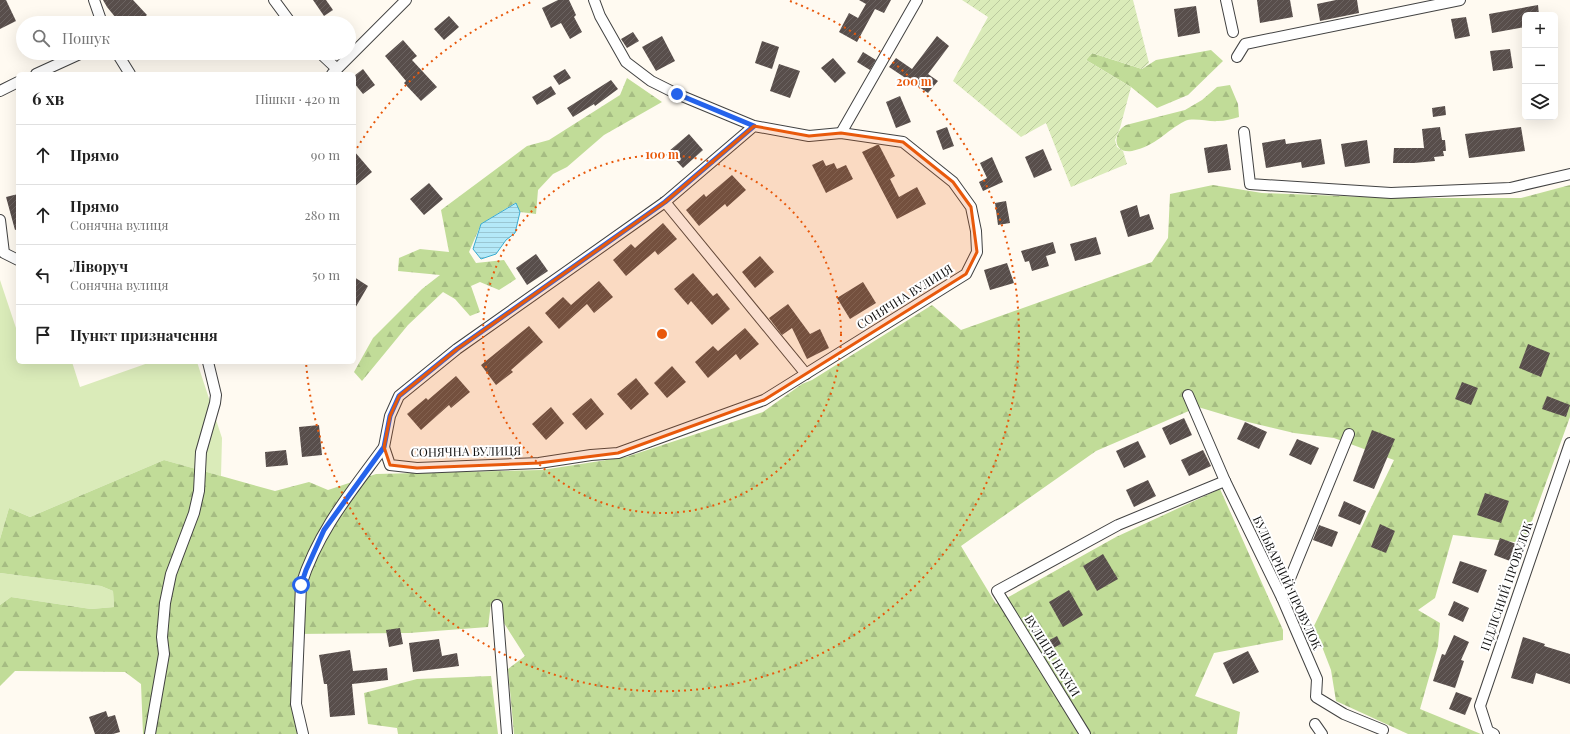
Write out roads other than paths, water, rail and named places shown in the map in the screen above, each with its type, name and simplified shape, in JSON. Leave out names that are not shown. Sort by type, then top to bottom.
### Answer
[{"type":"street","points":[[94,0],[100,16]]},
{"type":"street","points":[[274,0],[286,16]]},
{"type":"street","points":[[356,50],[406,0]]},
{"type":"street","name":"СОНЯЧНА ВУЛИЦЯ","points":[[384,447],[390,465],[417,468],[539,463],[591,455],[618,453],[764,400],[966,274],[977,252],[976,231],[971,207],[953,182],[903,142],[842,133],[809,136],[754,126],[670,91],[651,81],[626,62],[600,16],[594,0]]},
{"type":"street","points":[[842,133],[917,0]]},
{"type":"street","points":[[1226,0],[1233,32]]},
{"type":"street","points":[[1237,57],[1245,44],[1460,0]]},
{"type":"street","points":[[40,72],[67,60]]},
{"type":"street","points":[[121,60],[129,72]]},
{"type":"street","points":[[325,60],[334,72],[346,60]]},
{"type":"street","points":[[0,91],[16,83]]},
{"type":"street","points":[[303,734],[296,704],[301,585],[324,530],[384,447],[390,416],[399,396],[457,349],[665,202],[754,126]]},
{"type":"street","points":[[1244,132],[1250,184],[1392,193],[1510,188],[1570,174]]},
{"type":"street","points":[[665,202],[806,374]]},
{"type":"street","points":[[0,220],[4,253],[16,259]]},
{"type":"street","points":[[150,734],[164,654],[162,637],[171,574],[194,513],[199,491],[201,452],[207,434],[216,395],[208,364]]},
{"type":"street","name":"БУЛЬВАРНИЙ ПРОВУЛОК","points":[[1188,395],[1225,481],[1282,598],[1317,679],[1316,697],[1344,714],[1383,733]]},
{"type":"street","points":[[1282,598],[1349,434]]},
{"type":"street","name":"ПІДЛІСНИЙ ПРОВУЛОК","points":[[1494,734],[1488,732],[1480,706],[1570,443]]},
{"type":"street","name":"ВУЛИЦЯ НАУКИ","points":[[1085,734],[997,591],[1118,525],[1225,481]]},
{"type":"street","points":[[497,604],[507,734]]},
{"type":"street","points":[[1315,724],[1322,734]]},
{"type":"water","points":[[516,203],[520,212],[515,233],[506,240],[496,254],[481,259],[473,249],[481,224]]}]
